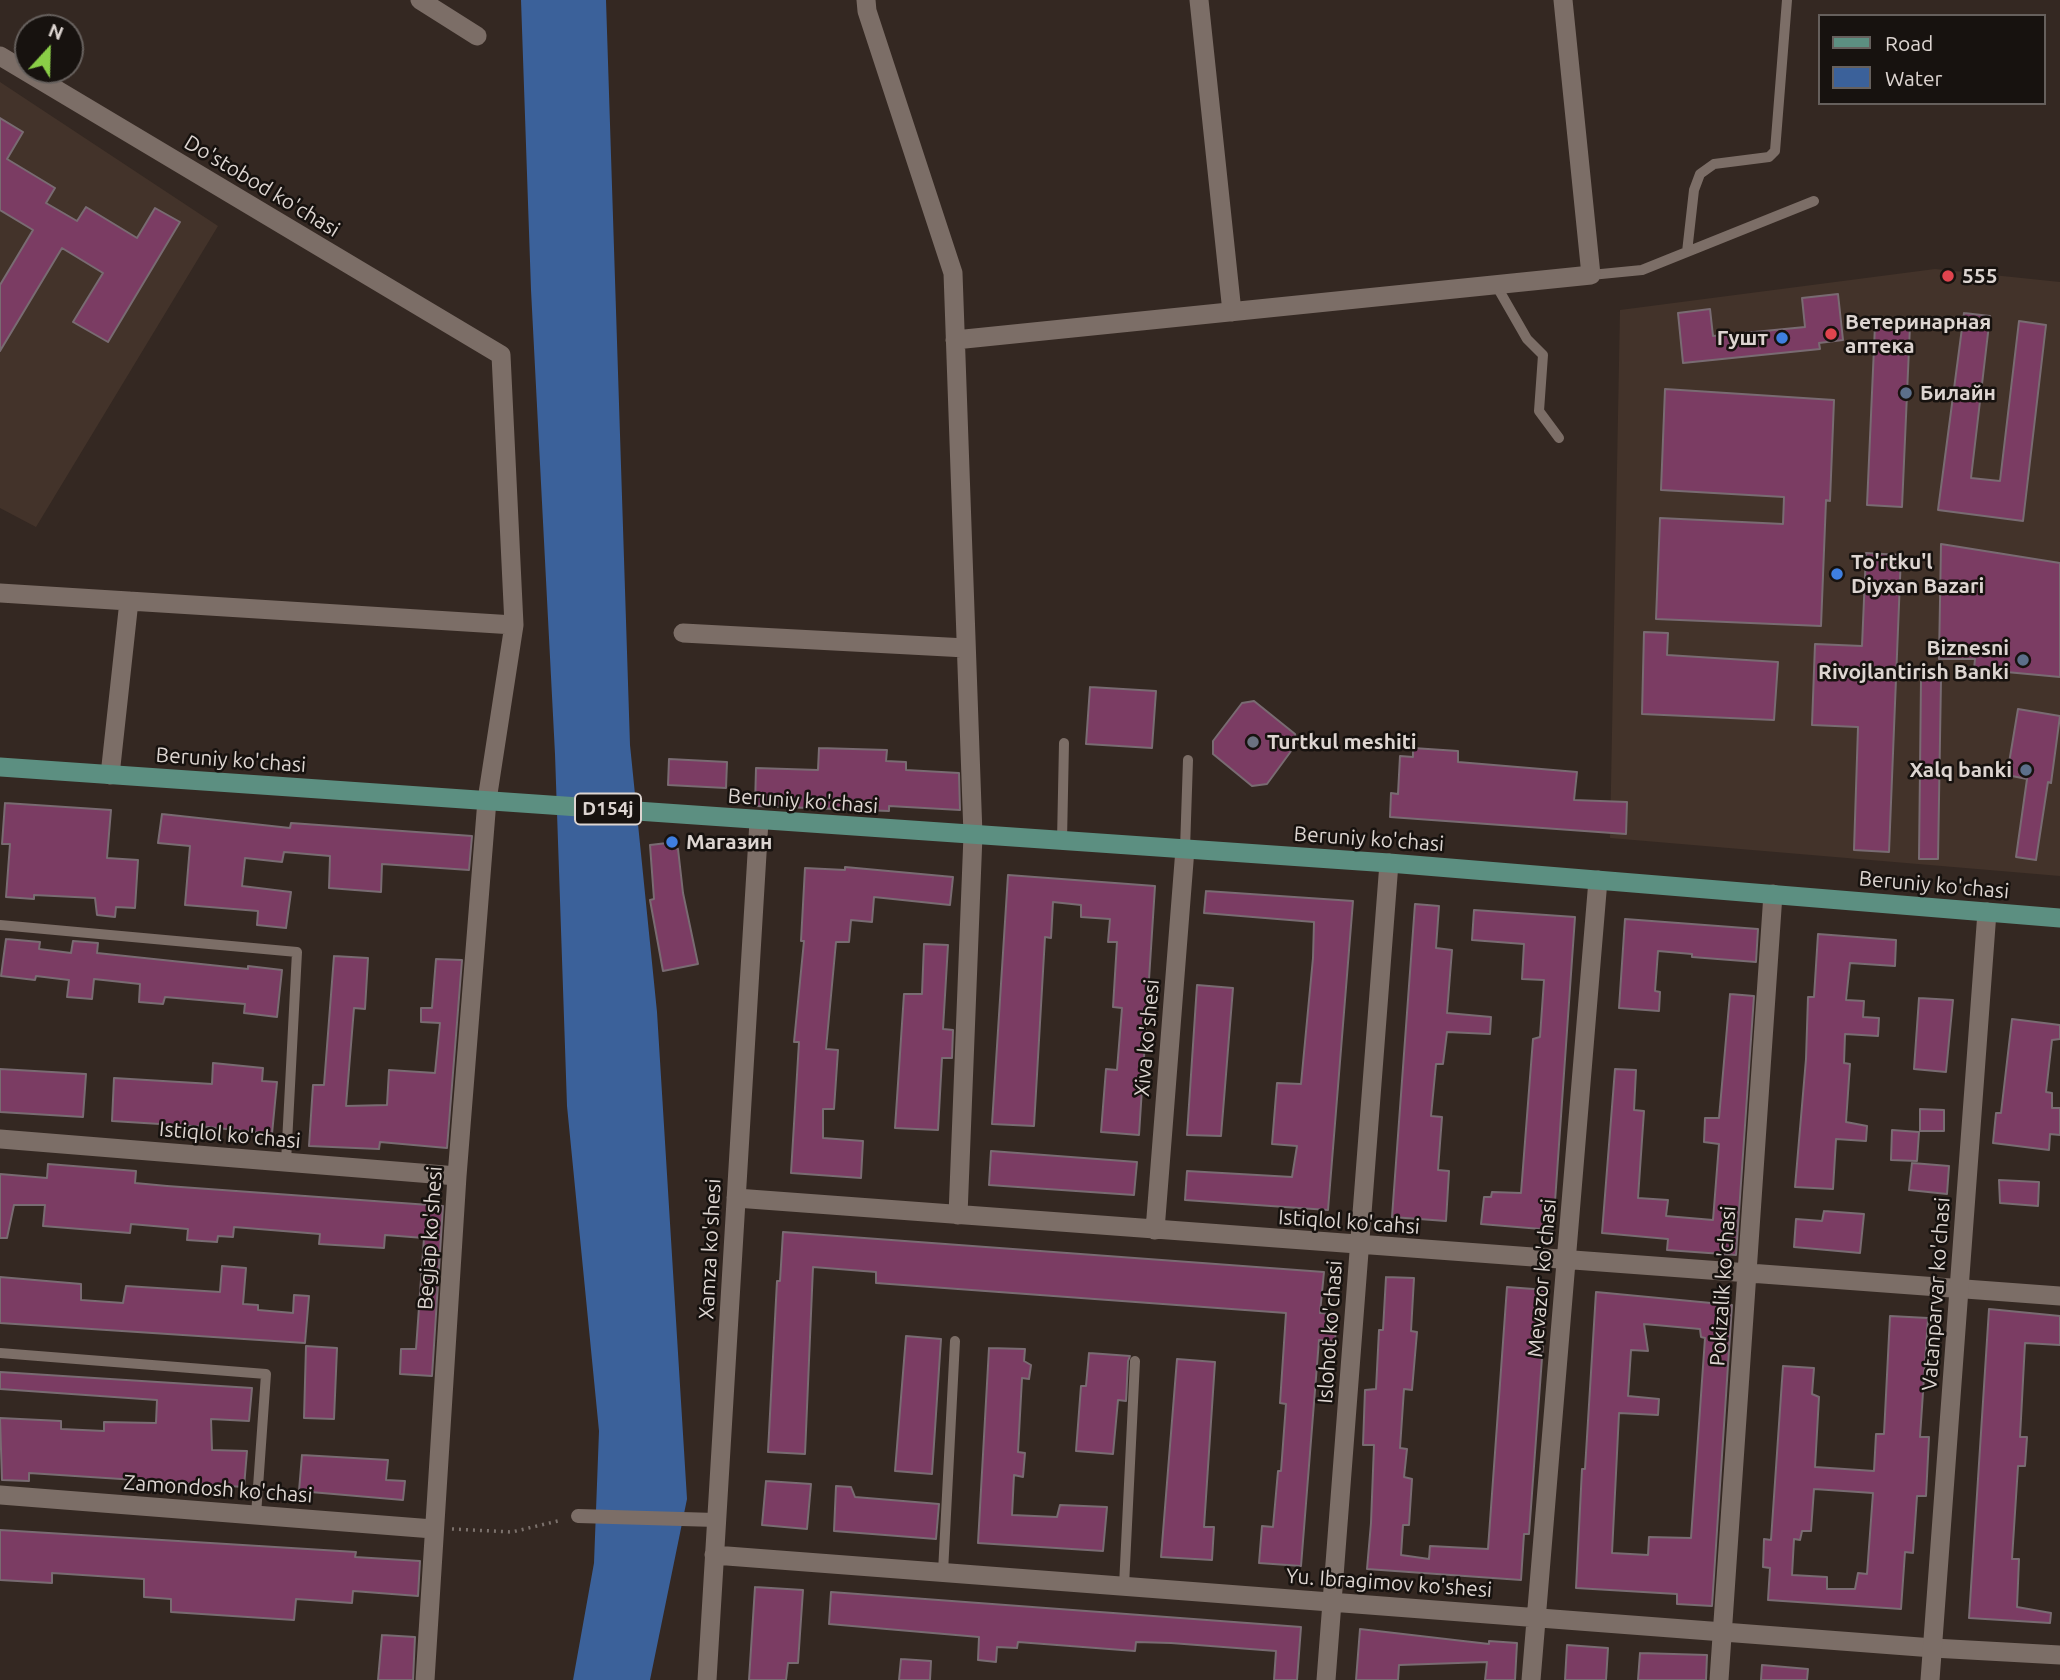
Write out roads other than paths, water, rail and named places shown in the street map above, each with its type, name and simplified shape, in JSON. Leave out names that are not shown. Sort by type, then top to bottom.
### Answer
[{"type":"main road","name":"Beruniy ko'chasi","points":[[0,767],[1390,863],[2060,918]]},
{"type":"street","points":[[420,0],[477,36]]},
{"type":"street","points":[[866,0],[953,273],[973,835],[958,1215]]},
{"type":"street","points":[[1199,0],[1232,312]]},
{"type":"street","points":[[955,340],[1591,275],[1563,0]]},
{"type":"street","name":"Do'stobod ko'chasi","points":[[0,56],[501,355]]},
{"type":"street","name":"Begjap ko'shesi","points":[[425,1680],[457,1176],[487,800],[514,625],[501,355]]},
{"type":"street","points":[[0,593],[514,625]]},
{"type":"street","points":[[110,775],[129,601]]},
{"type":"street","points":[[683,634],[966,648]]},
{"type":"street","name":"Xamza ko'shesi","points":[[707,1680],[759,821]]},
{"type":"street","name":"Xiva ko'shesi","points":[[1155,1230],[1185,849]]},
{"type":"street","name":"Islohot ko'chasi","points":[[1326,1680],[1390,863]]},
{"type":"street","name":"Mevazor ko'chasi","points":[[1531,1680],[1598,880]]},
{"type":"street","name":"Pokizalik ko'chasi","points":[[1719,1680],[1773,894]]},
{"type":"street","name":"Vatanparvar ko'chasi","points":[[1930,1680],[1987,912]]},
{"type":"street","name":"Istiqlol ko'chasi","points":[[0,1139],[457,1176]]},
{"type":"street","name":"Istiqlol ko'cahsi","points":[[736,1198],[2060,1296]]},
{"type":"street","name":"Zamondosh ko'chasi","points":[[0,1495],[433,1529]]},
{"type":"street","points":[[578,1516],[716,1520]]},
{"type":"street","name":"Yu. Ibragimov ko'shesi","points":[[714,1555],[1933,1648],[2060,1655]]},
{"type":"lane","points":[[1687,252],[1694,191],[1700,174],[1714,164],[1769,157],[1775,151],[1787,0]]},
{"type":"lane","points":[[1591,275],[1643,270],[1814,201]]},
{"type":"lane","points":[[1496,285],[1527,339],[1543,355],[1539,411],[1559,438]]},
{"type":"lane","points":[[1062,841],[1064,743]]},
{"type":"lane","points":[[1185,849],[1188,760]]},
{"type":"lane","points":[[0,925],[297,952],[286,1162]]},
{"type":"lane","points":[[943,1572],[955,1342]]},
{"type":"lane","points":[[0,1353],[266,1374],[256,1515]]},
{"type":"lane","points":[[1124,1586],[1135,1361]]},
{"type":"water","points":[[521,0],[606,0],[630,745],[657,1012],[687,1499],[650,1680],[573,1680],[594,1563],[599,1431],[567,1106],[555,754],[531,290]]},
{"type":"place","name":"555","points":[[1948,276]]},
{"type":"place","name":"Ветеринарная аптека","points":[[1831,334]]},
{"type":"place","name":"Гушт","points":[[1782,338]]},
{"type":"place","name":"Билайн","points":[[1906,393]]},
{"type":"place","name":"To'rtku'l Diyxan Bazari","points":[[1837,574]]},
{"type":"place","name":"Biznesni Rivojlantirish Banki","points":[[2023,660]]},
{"type":"place","name":"Turtkul meshiti","points":[[1253,742]]},
{"type":"place","name":"Xalq banki","points":[[2026,770]]},
{"type":"place","name":"Магазин","points":[[672,842]]}]
